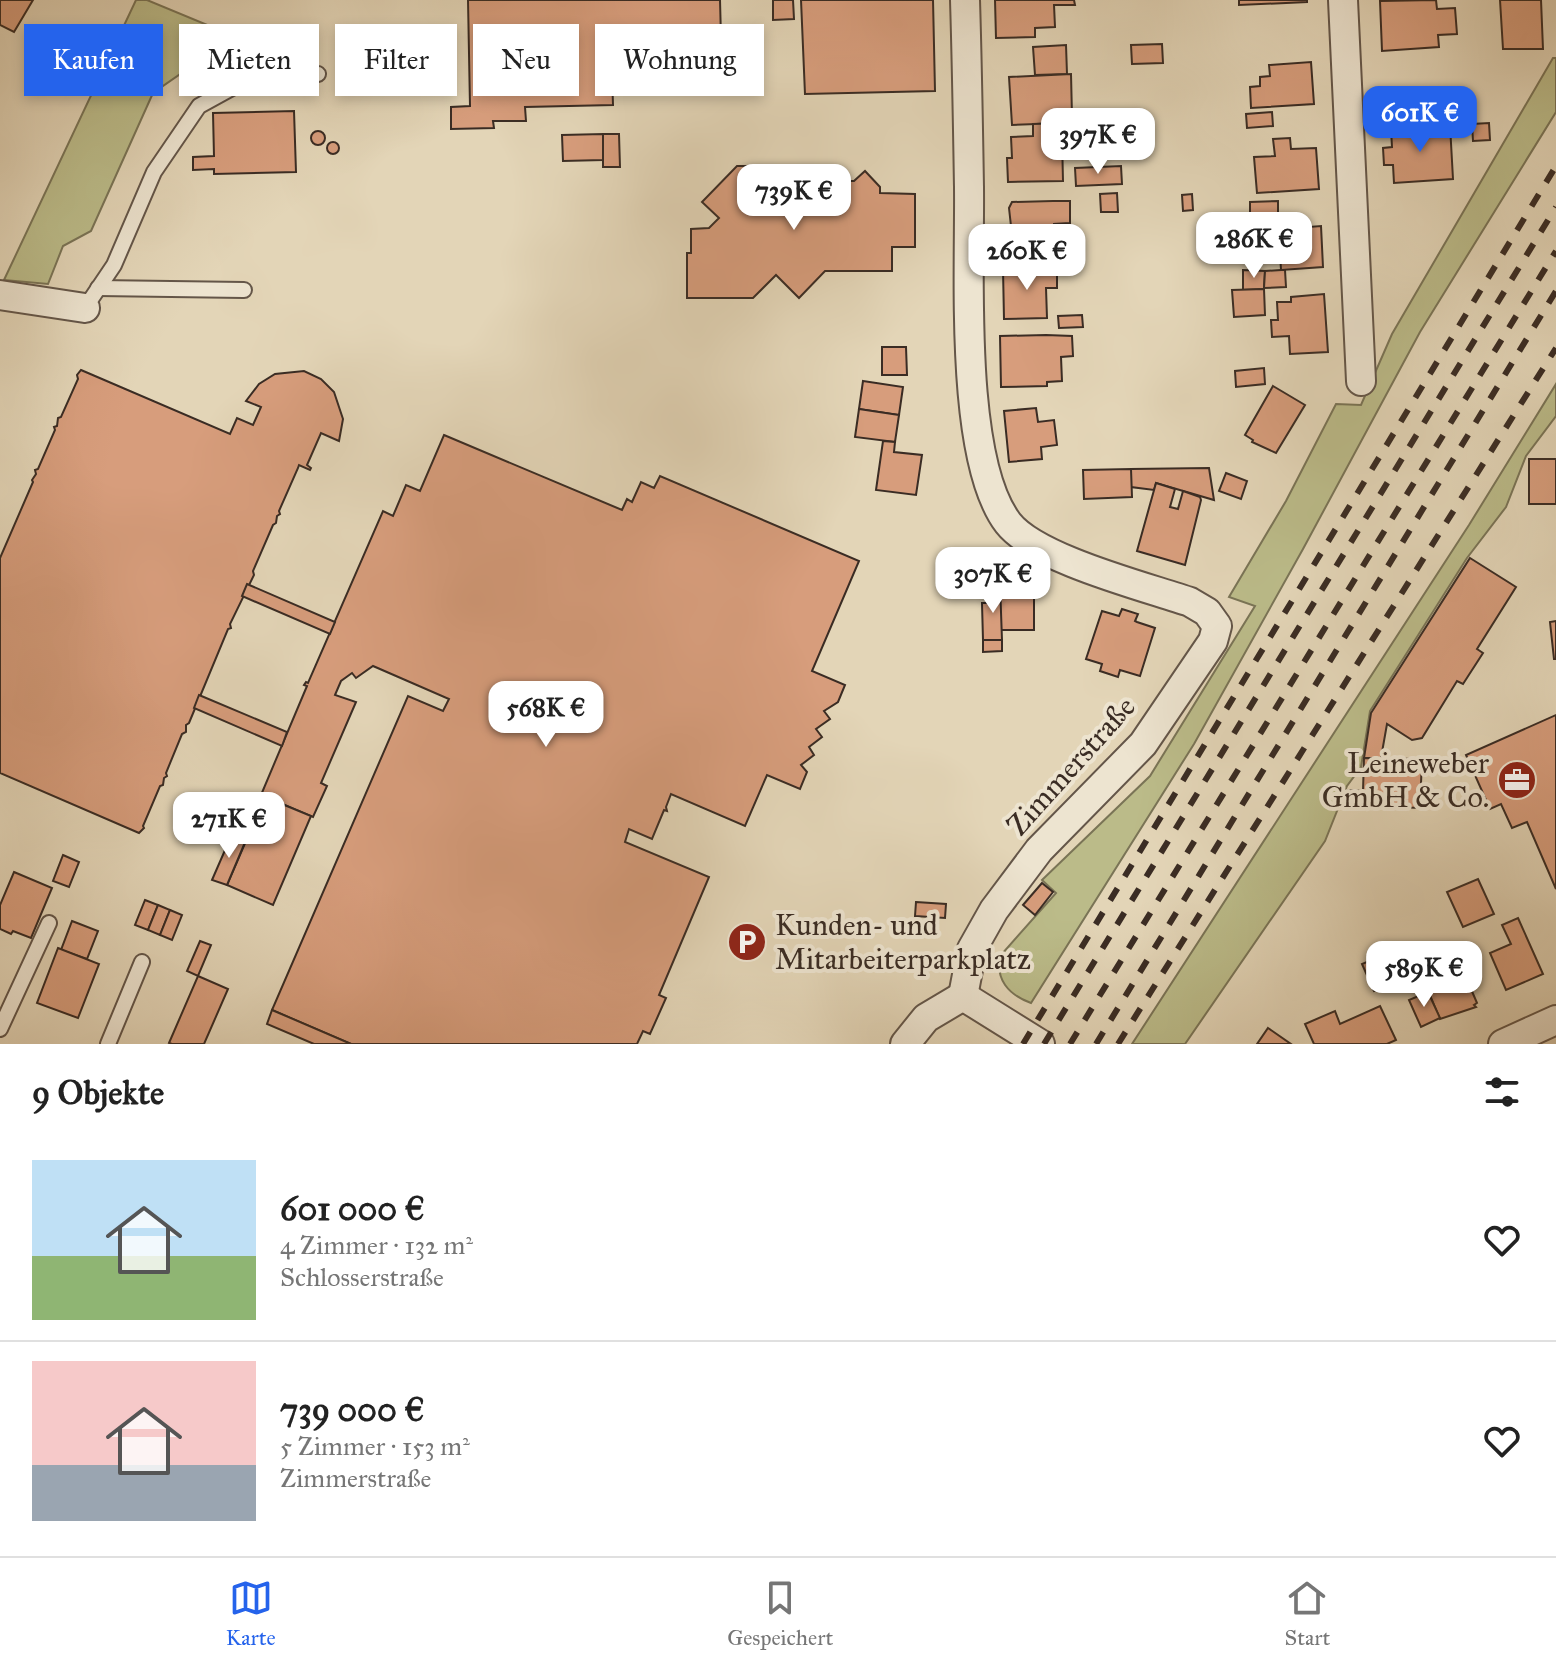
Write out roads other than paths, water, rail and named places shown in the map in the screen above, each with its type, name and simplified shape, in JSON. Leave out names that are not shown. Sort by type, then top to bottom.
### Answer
[{"type":"street","name":"Zimmerstraße","points":[[963,996],[972,949],[994,910],[1039,850],[1143,744],[1213,641],[1217,626],[1207,612],[1190,602],[1049,553],[1027,541],[1008,522],[992,492],[973,399],[965,0]]},
{"type":"street","points":[[1343,0],[1361,381]]},
{"type":"street","points":[[0,295],[92,298]]},
{"type":"street","points":[[905,1044],[926,1018],[963,996],[1040,1044]]},
{"type":"street","points":[[1503,1044],[1556,1020]]},
{"type":"lane","points":[[92,298],[114,265],[154,172],[199,106],[217,96]]},
{"type":"lane","points":[[92,298],[244,290]]},
{"type":"lane","points":[[0,1029],[49,923]]},
{"type":"lane","points":[[108,1044],[142,962]]},
{"type":"railway","points":[[1023,1044],[1556,166]]},
{"type":"railway","points":[[1044,1044],[1556,207]]},
{"type":"railway","points":[[1070,1044],[1556,251]]},
{"type":"railway","points":[[1096,1044],[1556,291]]},
{"type":"railway","points":[[1118,1044],[1556,348]]},
{"type":"place","name":"Leineweber GmbH & Co.","points":[[1517,780]]},
{"type":"place","name":"Kunden- und Mitarbeiterparkplatz","points":[[747,942]]}]
